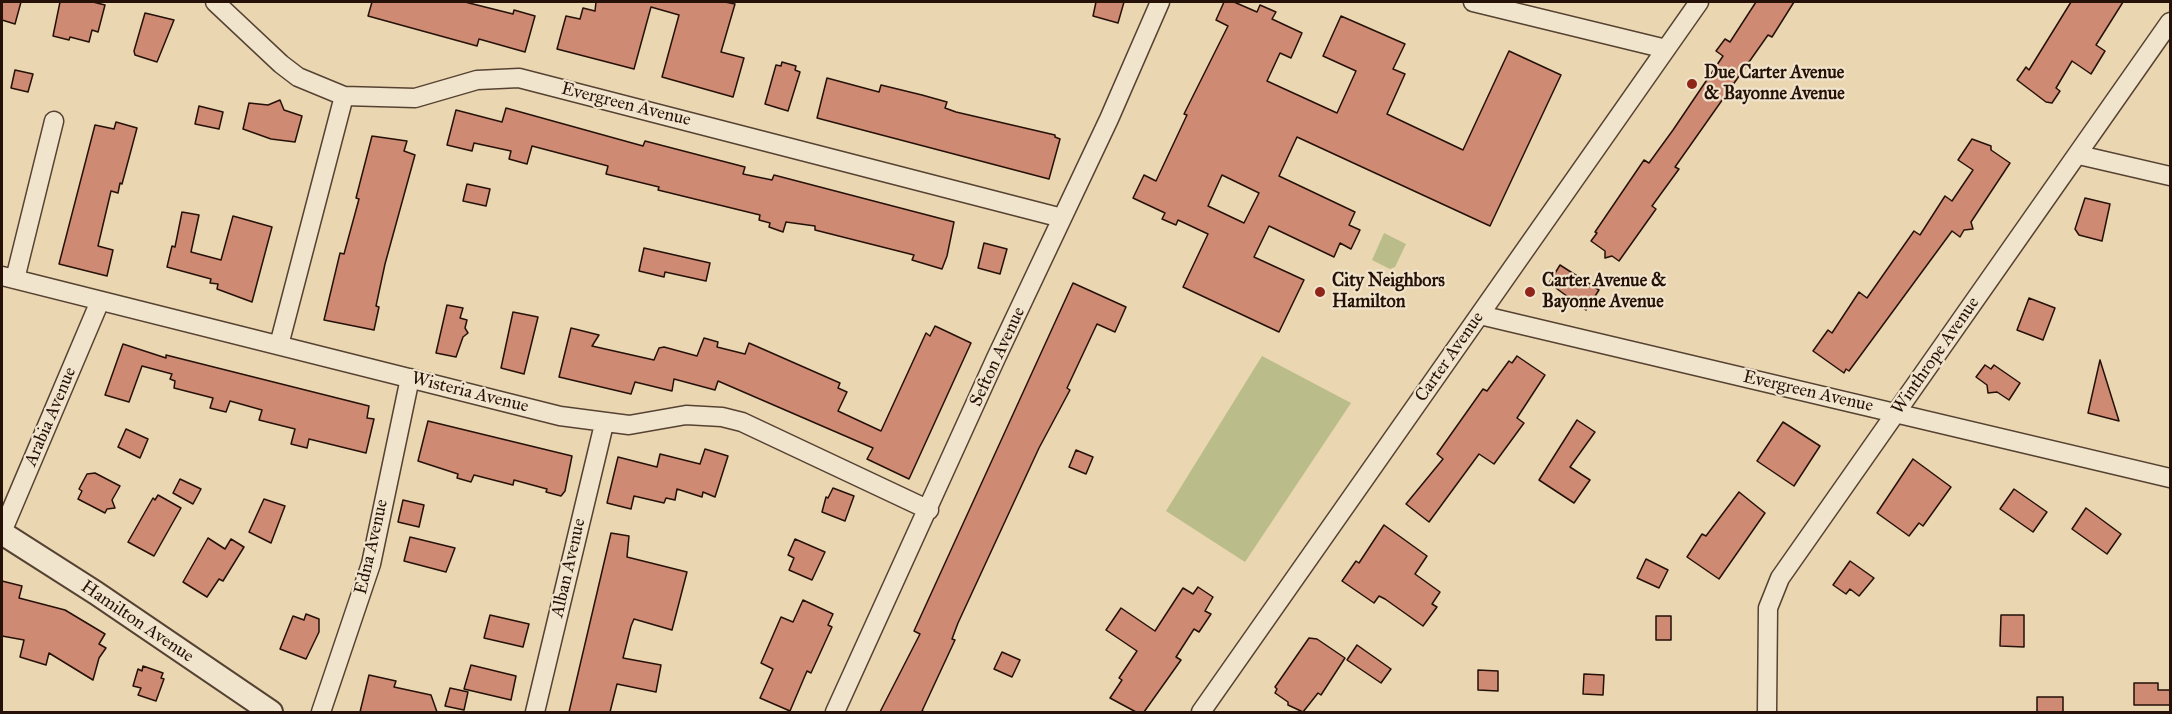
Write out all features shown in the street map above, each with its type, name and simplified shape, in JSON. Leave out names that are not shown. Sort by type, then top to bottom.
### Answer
[{"type":"street","name":"Evergreen Avenue","points":[[215,2],[255,42],[290,71],[318,87],[344,96],[415,98],[477,80],[519,78],[1062,218]]},
{"type":"street","name":"Sefton Avenue","points":[[835,712],[1062,218],[1110,119],[1160,2]]},
{"type":"street","points":[[1473,2],[1666,49]]},
{"type":"street","name":"Carter Avenue","points":[[1201,712],[1699,2]]},
{"type":"street","name":"Winthrope Avenue","points":[[1767,712],[1768,608],[1780,578],[2079,155],[2170,22]]},
{"type":"street","points":[[279,345],[344,96]]},
{"type":"street","points":[[8,277],[54,122]]},
{"type":"street","points":[[2079,155],[2170,176]]},
{"type":"street","name":"Wisteria Avenue","points":[[8,277],[560,416],[603,424],[629,425],[686,415],[722,417],[742,422],[929,510]]},
{"type":"street","name":"Arabia Avenue","points":[[2,533],[100,301]]},
{"type":"street","name":"Evergreen Avenue","points":[[1480,315],[2170,478]]},
{"type":"street","name":"Edna Avenue","points":[[321,712],[371,564],[410,378]]},
{"type":"street","name":"Alban Avenue","points":[[536,712],[603,424]]},
{"type":"street","name":"Hamilton Avenue","points":[[2,533],[96,593],[271,712]]},
{"type":"green space","points":[[1384,233],[1406,244],[1395,267],[1390,269],[1372,260]]},
{"type":"green space","points":[[1262,356],[1351,403],[1245,562],[1166,511]]},
{"type":"building","points":[[2,2],[21,2],[15,24],[2,20]]},
{"type":"building","points":[[60,2],[93,2],[105,5],[98,32],[92,30],[89,42],[70,37],[69,40],[53,36]]},
{"type":"building","points":[[372,2],[465,2],[513,14],[514,10],[535,16],[525,52],[479,39],[477,46],[368,16]]},
{"type":"building","points":[[596,2],[725,2],[735,4],[721,52],[744,58],[733,97],[662,77],[679,15],[651,7],[634,69],[557,49],[566,16],[580,19],[583,8],[595,11]]},
{"type":"building","points":[[1096,2],[1124,2],[1118,23],[1093,16]]},
{"type":"building","points":[[1224,2],[1234,2],[1257,12],[1260,5],[1276,12],[1272,19],[1302,33],[1291,58],[1280,53],[1267,81],[1337,113],[1356,71],[1323,56],[1341,16],[1405,44],[1393,69],[1405,74],[1387,114],[1463,150],[1509,51],[1561,75],[1490,226],[1297,137],[1279,176],[1355,212],[1349,225],[1360,230],[1351,249],[1340,243],[1334,257],[1269,226],[1254,257],[1304,280],[1279,332],[1183,287],[1208,234],[1178,220],[1176,225],[1162,219],[1165,213],[1133,198],[1144,175],[1156,181],[1187,115],[1184,114],[1228,26],[1216,20]],"holes":[[[1222,175],[1259,193],[1244,223],[1208,206]]]},
{"type":"building","points":[[1756,2],[1794,2],[1772,37],[1768,35],[1675,167],[1679,169],[1652,206],[1656,209],[1619,261],[1612,256],[1605,258],[1605,251],[1591,241],[1597,233],[1595,232],[1644,160],[1649,163],[1673,130],[1723,56],[1716,51],[1725,39],[1730,42]]},
{"type":"building","points":[[2071,2],[2123,2],[2096,45],[2105,51],[2091,74],[2072,61],[2056,88],[2060,91],[2052,103],[2046,102],[2017,80],[2026,67],[2029,70]]},
{"type":"building","points":[[145,13],[174,20],[157,62],[135,55],[134,51]]},
{"type":"building","points":[[782,62],[796,66],[795,70],[800,72],[788,111],[765,104],[776,65],[781,66]]},
{"type":"building","points":[[15,70],[33,74],[28,92],[11,88]]},
{"type":"building","points":[[827,78],[879,92],[881,85],[922,95],[947,102],[945,108],[956,112],[1055,135],[1060,139],[1049,179],[817,118]]},
{"type":"building","points":[[280,100],[284,110],[302,116],[295,142],[271,139],[243,129],[249,103],[268,105]]},
{"type":"building","points":[[199,106],[223,112],[219,129],[195,124]]},
{"type":"building","points":[[506,108],[643,146],[645,141],[745,167],[743,174],[772,180],[774,175],[954,222],[947,256],[942,269],[912,260],[914,255],[815,230],[815,226],[786,222],[783,232],[769,227],[770,223],[759,220],[760,215],[658,190],[659,187],[606,174],[608,166],[532,146],[527,164],[509,159],[511,151],[474,143],[472,151],[447,145],[456,110],[502,122]]},
{"type":"building","points":[[116,122],[137,128],[122,184],[120,183],[118,193],[111,191],[98,246],[113,250],[107,276],[59,264],[95,125],[114,129]]},
{"type":"building","points":[[372,136],[407,141],[404,151],[415,155],[385,264],[376,306],[379,307],[374,330],[324,320],[340,253],[344,254],[359,199],[356,198]]},
{"type":"building","points":[[1972,139],[1991,146],[1991,150],[2010,163],[1971,222],[1973,229],[1964,230],[1960,237],[1952,231],[1849,371],[1846,369],[1844,373],[1813,351],[1828,330],[1832,333],[1859,292],[1867,298],[1914,231],[1920,235],[1945,196],[1952,201],[1973,170],[1958,160]]},
{"type":"building","points":[[467,184],[490,189],[486,206],[463,201]]},
{"type":"building","points":[[2085,198],[2110,204],[2102,241],[2079,235],[2075,229]]},
{"type":"building","points":[[182,212],[199,215],[191,252],[221,260],[233,216],[272,227],[252,302],[217,289],[218,284],[210,283],[211,279],[167,267],[172,246],[175,247]]},
{"type":"building","points":[[984,243],[1007,249],[1000,274],[978,268]]},
{"type":"building","points":[[644,248],[710,263],[706,281],[665,272],[664,277],[639,271]]},
{"type":"building","points":[[1560,265],[1599,290],[1586,310],[1549,283]]},
{"type":"building","points":[[1073,283],[1126,307],[1115,332],[1097,324],[1067,388],[1070,390],[1039,448],[958,623],[952,639],[955,640],[922,711],[925,712],[880,712],[920,634],[914,631]]},
{"type":"building","points":[[2029,298],[2055,308],[2043,340],[2017,330]]},
{"type":"building","points":[[447,305],[463,308],[460,318],[467,320],[465,328],[468,333],[463,337],[456,357],[436,353]]},
{"type":"building","points":[[513,312],[538,317],[524,374],[501,368]]},
{"type":"building","points":[[935,326],[971,343],[909,479],[867,459],[873,448],[718,381],[715,390],[674,379],[672,391],[635,382],[631,394],[559,377],[571,328],[599,335],[592,346],[654,360],[659,348],[664,347],[697,356],[704,338],[718,342],[717,347],[745,354],[749,343],[840,383],[838,388],[847,392],[838,411],[881,431],[926,333],[930,336]]},
{"type":"building","points":[[123,344],[166,358],[166,355],[369,406],[367,418],[374,419],[366,453],[309,439],[307,448],[291,444],[295,429],[259,420],[262,410],[230,401],[226,412],[210,408],[213,398],[174,388],[175,381],[170,379],[172,374],[142,366],[129,402],[105,395]]},
{"type":"building","points":[[1517,356],[1545,375],[1517,418],[1524,423],[1494,464],[1479,454],[1429,522],[1406,504],[1443,459],[1437,454],[1483,389],[1487,391],[1509,361],[1512,363]]},
{"type":"building","points":[[2100,360],[2119,421],[2088,413]]},
{"type":"building","points":[[1985,365],[1991,369],[1994,365],[2020,383],[2009,400],[1997,392],[1988,393],[1987,385],[1976,377]]},
{"type":"building","points":[[1577,420],[1595,432],[1570,467],[1590,480],[1574,503],[1539,480]]},
{"type":"building","points":[[428,421],[572,456],[565,491],[561,496],[546,492],[547,489],[514,480],[513,485],[474,475],[471,482],[457,478],[458,474],[418,461]]},
{"type":"building","points":[[1783,422],[1820,446],[1794,486],[1757,461]]},
{"type":"building","points":[[126,429],[148,439],[140,458],[118,447]]},
{"type":"building","points":[[705,449],[728,456],[715,497],[703,492],[702,497],[677,489],[675,500],[666,498],[664,503],[634,496],[631,509],[607,503],[618,457],[657,467],[660,454],[700,464]]},
{"type":"building","points":[[1076,450],[1093,457],[1086,474],[1069,467]]},
{"type":"building","points":[[1913,459],[1951,487],[1923,526],[1919,523],[1909,536],[1877,513]]},
{"type":"building","points":[[95,473],[120,486],[112,500],[115,508],[107,509],[105,513],[78,499],[82,491],[79,489],[87,474]]},
{"type":"building","points":[[180,479],[201,489],[193,504],[173,493]]},
{"type":"building","points":[[833,488],[854,496],[845,521],[822,512],[826,497],[828,498]]},
{"type":"building","points":[[2014,489],[2047,512],[2033,532],[2000,509]]},
{"type":"building","points":[[1739,492],[1765,513],[1719,579],[1687,557],[1702,534],[1706,536]]},
{"type":"building","points":[[158,495],[181,508],[154,556],[128,542],[153,498],[155,500]]},
{"type":"building","points":[[264,499],[285,506],[271,543],[249,532]]},
{"type":"building","points":[[403,500],[424,505],[419,527],[398,522]]},
{"type":"building","points":[[2086,508],[2121,534],[2107,554],[2072,529]]},
{"type":"building","points":[[1384,525],[1427,556],[1415,574],[1440,592],[1432,604],[1437,607],[1423,626],[1385,599],[1379,596],[1374,603],[1342,581],[1356,561],[1359,563]]},
{"type":"building","points":[[611,533],[629,536],[627,557],[687,572],[672,630],[634,619],[631,626],[623,658],[661,665],[656,692],[617,684],[610,712],[569,712]]},
{"type":"building","points":[[410,537],[455,548],[446,572],[404,561]]},
{"type":"building","points":[[208,538],[225,549],[231,539],[244,547],[223,581],[219,579],[207,597],[183,582]]},
{"type":"building","points":[[795,539],[825,552],[812,580],[789,570],[794,558],[788,555]]},
{"type":"building","points":[[1646,559],[1668,570],[1659,588],[1637,578]]},
{"type":"building","points":[[1850,561],[1874,578],[1859,596],[1850,589],[1846,594],[1833,585]]},
{"type":"building","points":[[2,581],[22,586],[19,598],[65,610],[105,634],[99,644],[106,648],[99,658],[93,680],[49,653],[46,665],[20,657],[24,640],[2,636]]},
{"type":"building","points":[[1198,587],[1213,597],[1205,611],[1211,614],[1199,632],[1194,629],[1176,657],[1181,660],[1144,712],[1136,712],[1110,698],[1122,680],[1119,678],[1137,651],[1106,630],[1121,608],[1155,631],[1183,588],[1193,594]]},
{"type":"building","points":[[803,600],[833,614],[828,625],[832,627],[811,673],[807,671],[790,711],[760,698],[773,669],[761,663],[781,617],[793,622]]},
{"type":"building","points":[[306,614],[319,619],[319,632],[306,659],[280,649],[293,616],[304,620]]},
{"type":"building","points":[[490,615],[529,624],[523,647],[484,638]]},
{"type":"building","points":[[2001,615],[2024,615],[2024,647],[2000,646]]},
{"type":"building","points":[[1656,616],[1671,616],[1671,640],[1656,640]]},
{"type":"building","points":[[1309,638],[1317,639],[1345,658],[1321,695],[1318,693],[1303,712],[1288,705],[1288,702],[1275,693],[1277,689],[1275,687]]},
{"type":"building","points":[[1357,645],[1391,669],[1381,683],[1347,660]]},
{"type":"building","points":[[1002,652],[1020,660],[1012,677],[994,669]]},
{"type":"building","points":[[471,665],[516,676],[511,700],[464,689]]},
{"type":"building","points":[[143,666],[163,673],[161,678],[164,679],[156,701],[138,695],[141,688],[133,686],[138,669],[142,671]]},
{"type":"building","points":[[1478,670],[1498,671],[1498,691],[1478,690]]},
{"type":"building","points":[[1584,674],[1604,675],[1603,695],[1583,694]]},
{"type":"building","points":[[369,675],[396,681],[394,687],[431,695],[437,712],[360,712]]},
{"type":"building","points":[[2134,683],[2158,683],[2158,690],[2170,690],[2170,705],[2134,705]]},
{"type":"building","points":[[450,688],[468,692],[464,710],[445,706]]},
{"type":"building","points":[[2037,697],[2063,697],[2063,712],[2037,712]]},
{"type":"place","name":"Due Carter Avenue & Bayonne Avenue","points":[[1692,84]]},
{"type":"place","name":"City Neighbors Hamilton","points":[[1320,292]]},
{"type":"place","name":"Carter Avenue & Bayonne Avenue","points":[[1530,292]]}]
